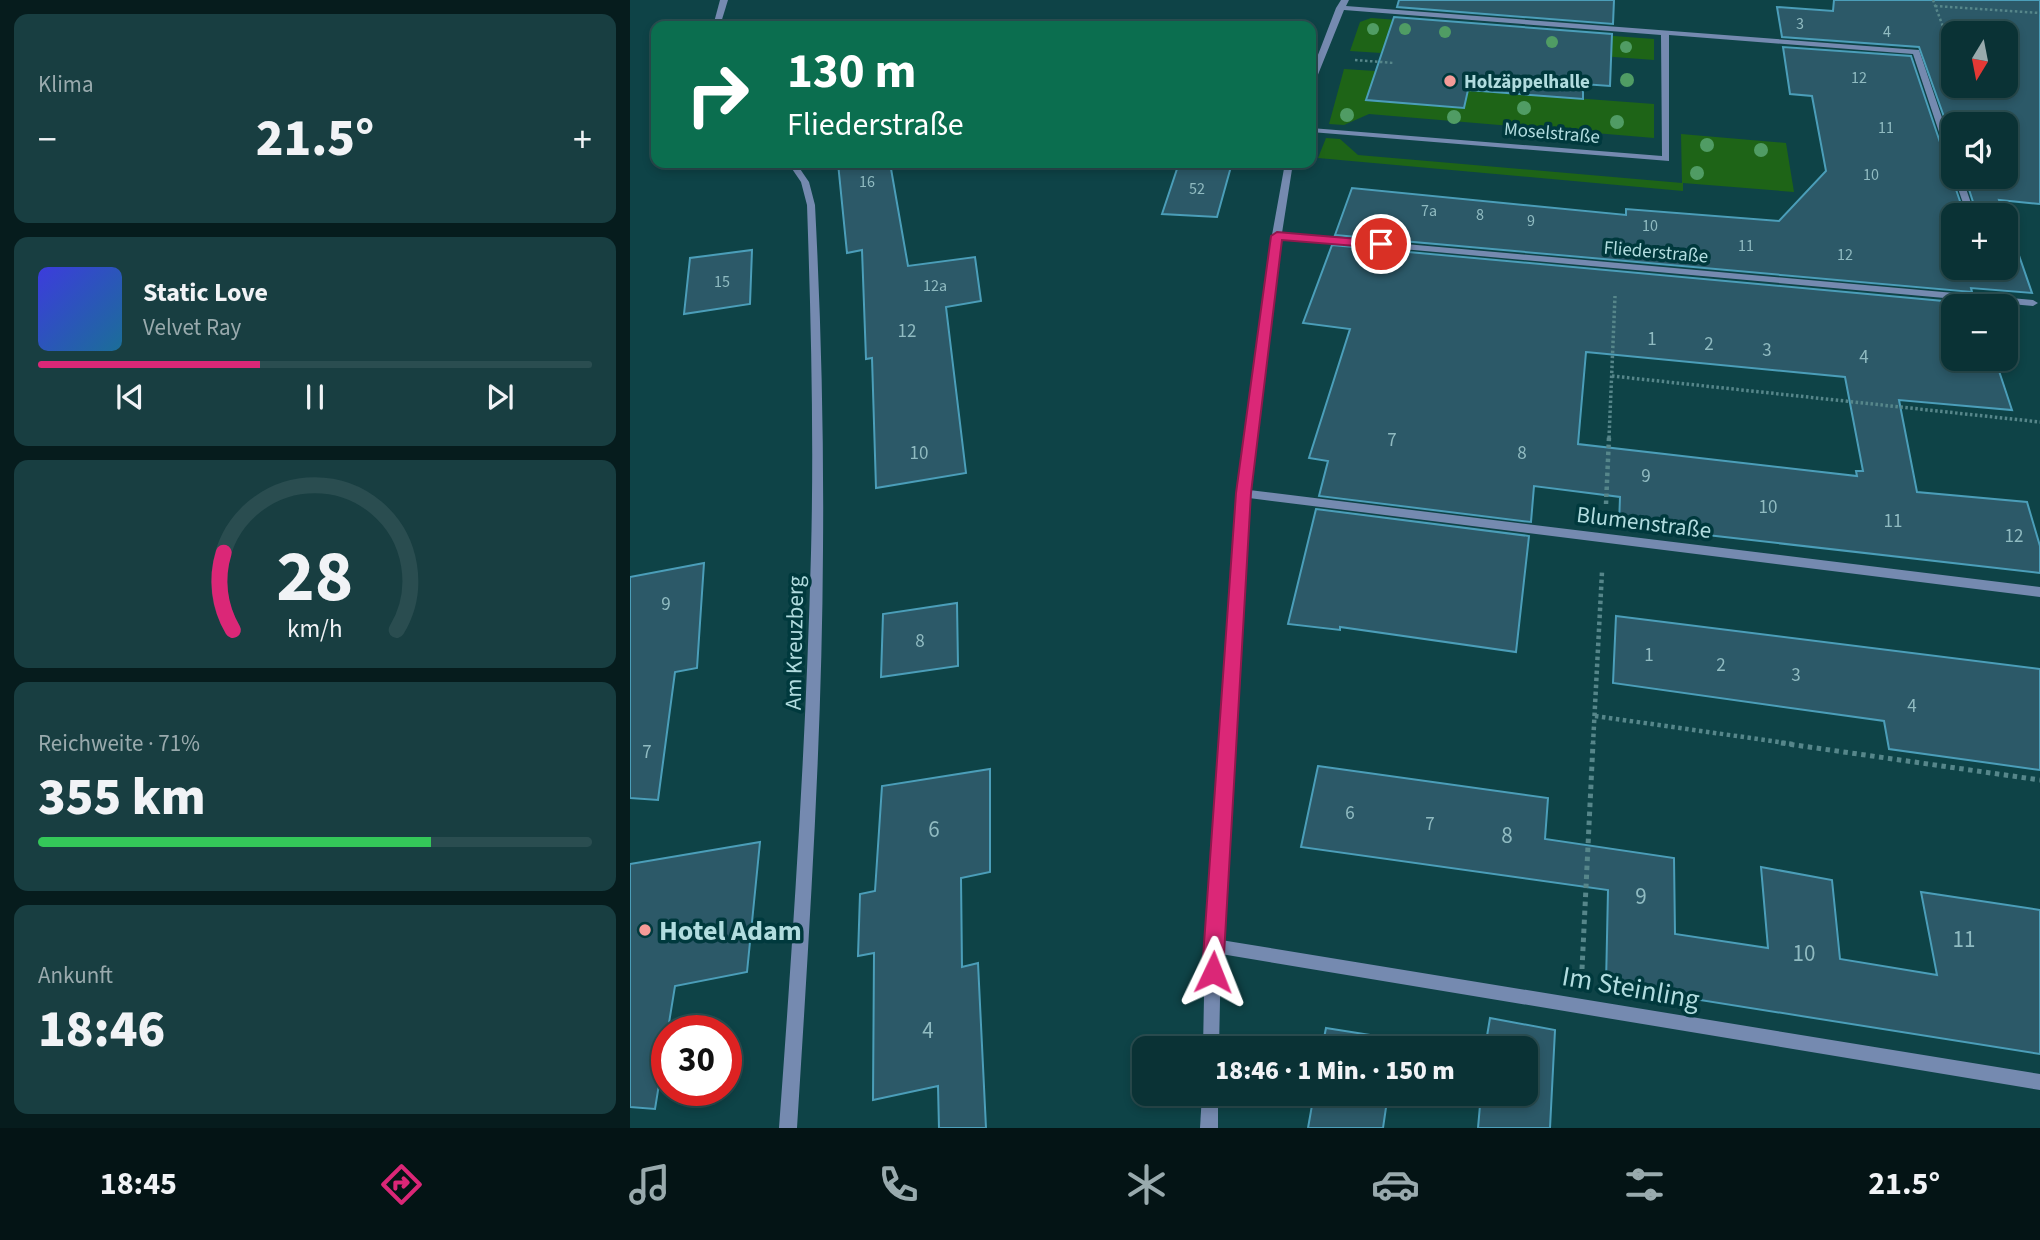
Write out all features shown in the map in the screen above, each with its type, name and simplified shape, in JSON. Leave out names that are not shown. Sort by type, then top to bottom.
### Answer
[{"type":"street","points":[[718,21],[724,0]]},
{"type":"street","points":[[1316,69],[1345,0]]},
{"type":"street","points":[[1340,8],[1916,52],[1941,126]]},
{"type":"street","name":"Moselstraße","points":[[1316,130],[1666,159],[1665,33]]},
{"type":"street","name":"Am Kreuzberg","points":[[788,1128],[816,676],[819,397],[811,205],[805,182],[795,168]]},
{"type":"street","points":[[1211,1036],[1213,946],[1243,493],[1288,168]]},
{"type":"street","points":[[1962,189],[1967,203]]},
{"type":"street","name":"Fliederstraße","points":[[1277,236],[2033,303]]},
{"type":"street","name":"Blumenstraße","points":[[1243,493],[2040,592]]},
{"type":"street","name":"Im Steinling","points":[[1213,946],[2040,1082]]},
{"type":"street","points":[[1209,1128],[1210,1106]]},
{"type":"path","points":[[1933,0],[1941,21]]},
{"type":"path","points":[[1936,6],[2040,13]]},
{"type":"path","points":[[1581,1005],[1617,265]]},
{"type":"path","points":[[1612,376],[2040,422]]},
{"type":"path","points":[[1595,716],[2040,780]]},
{"type":"green space","points":[[1371,18],[1654,39],[1654,60],[1386,40],[1381,53],[1350,51],[1360,22]]},
{"type":"green space","points":[[1344,69],[1376,71],[1366,101],[1464,108],[1467,90],[1654,104],[1654,138],[1369,114],[1344,125],[1329,124]]},
{"type":"green space","points":[[1681,134],[1786,143],[1794,192],[1683,183],[1683,191],[1318,158],[1326,138],[1340,139],[1358,155],[1682,183]]},
{"type":"building","points":[[1399,0],[1614,0],[1613,24],[1397,7]]},
{"type":"building","points":[[1834,0],[2040,0],[2040,204],[1999,200],[2000,203],[1973,203],[1969,189],[2018,189],[2018,112],[1942,112],[1919,47],[1782,37],[1777,7],[1833,11]]},
{"type":"building","points":[[1394,17],[1612,34],[1610,86],[1583,84],[1583,99],[1468,90],[1464,108],[1366,100]]},
{"type":"building","points":[[1783,47],[1911,56],[1941,145],[1941,189],[1956,189],[1961,203],[1941,203],[1941,280],[2018,280],[2018,253],[2032,293],[1971,288],[1972,292],[1335,235],[1352,188],[1626,215],[1626,209],[1779,221],[1826,171],[1812,96],[1790,94]]},
{"type":"building","points":[[838,168],[891,168],[908,266],[975,257],[981,301],[946,307],[966,473],[876,488],[872,358],[866,359],[862,250],[847,253]]},
{"type":"building","points":[[1177,168],[1231,168],[1217,217],[1162,214]]},
{"type":"building","points":[[1332,245],[1941,301],[1941,371],[1999,371],[2012,410],[1899,400],[1917,492],[2027,502],[2040,546],[2040,573],[1619,525],[1620,497],[1534,486],[1531,522],[1319,496],[1328,461],[1309,458],[1350,329],[1303,323]],"holes":[[[1586,352],[1845,377],[1863,471],[1856,471],[1857,476],[1578,444]]]},
{"type":"building","points":[[752,250],[750,304],[684,314],[690,258]]},
{"type":"building","points":[[1316,509],[1529,536],[1516,652],[1340,627],[1340,630],[1288,624]]},
{"type":"building","points":[[704,563],[697,668],[675,672],[658,800],[630,798],[630,577]]},
{"type":"building","points":[[957,603],[958,666],[881,677],[883,614]]},
{"type":"building","points":[[1616,616],[2040,669],[2040,770],[1889,749],[1884,721],[1613,683]]},
{"type":"building","points":[[1318,766],[1548,798],[1545,839],[1674,858],[1675,934],[1768,948],[1761,867],[1832,880],[1840,959],[1937,975],[1921,892],[2040,910],[2040,1054],[1606,985],[1608,890],[1301,847]]},
{"type":"building","points":[[990,769],[990,872],[961,878],[962,967],[978,963],[986,1128],[939,1128],[938,1086],[873,1100],[874,953],[858,956],[860,894],[875,891],[882,786]]},
{"type":"building","points":[[760,842],[747,972],[675,986],[670,1015],[651,1015],[651,1106],[655,1106],[655,1109],[630,1107],[630,864]]},
{"type":"building","points":[[1490,1018],[1555,1030],[1550,1128],[1478,1128],[1480,1106],[1538,1106],[1538,1036],[1487,1036]]},
{"type":"building","points":[[1326,1028],[1377,1036],[1324,1036]]},
{"type":"building","points":[[1312,1106],[1386,1106],[1383,1128],[1308,1128]]},
{"type":"place","name":"Holzäppelhalle","points":[[1450,81]]},
{"type":"place","name":"Hotel Adam","points":[[645,930]]},
{"type":"route","points":[[1213,972],[1243,493],[1277,236],[1381,244]]}]
